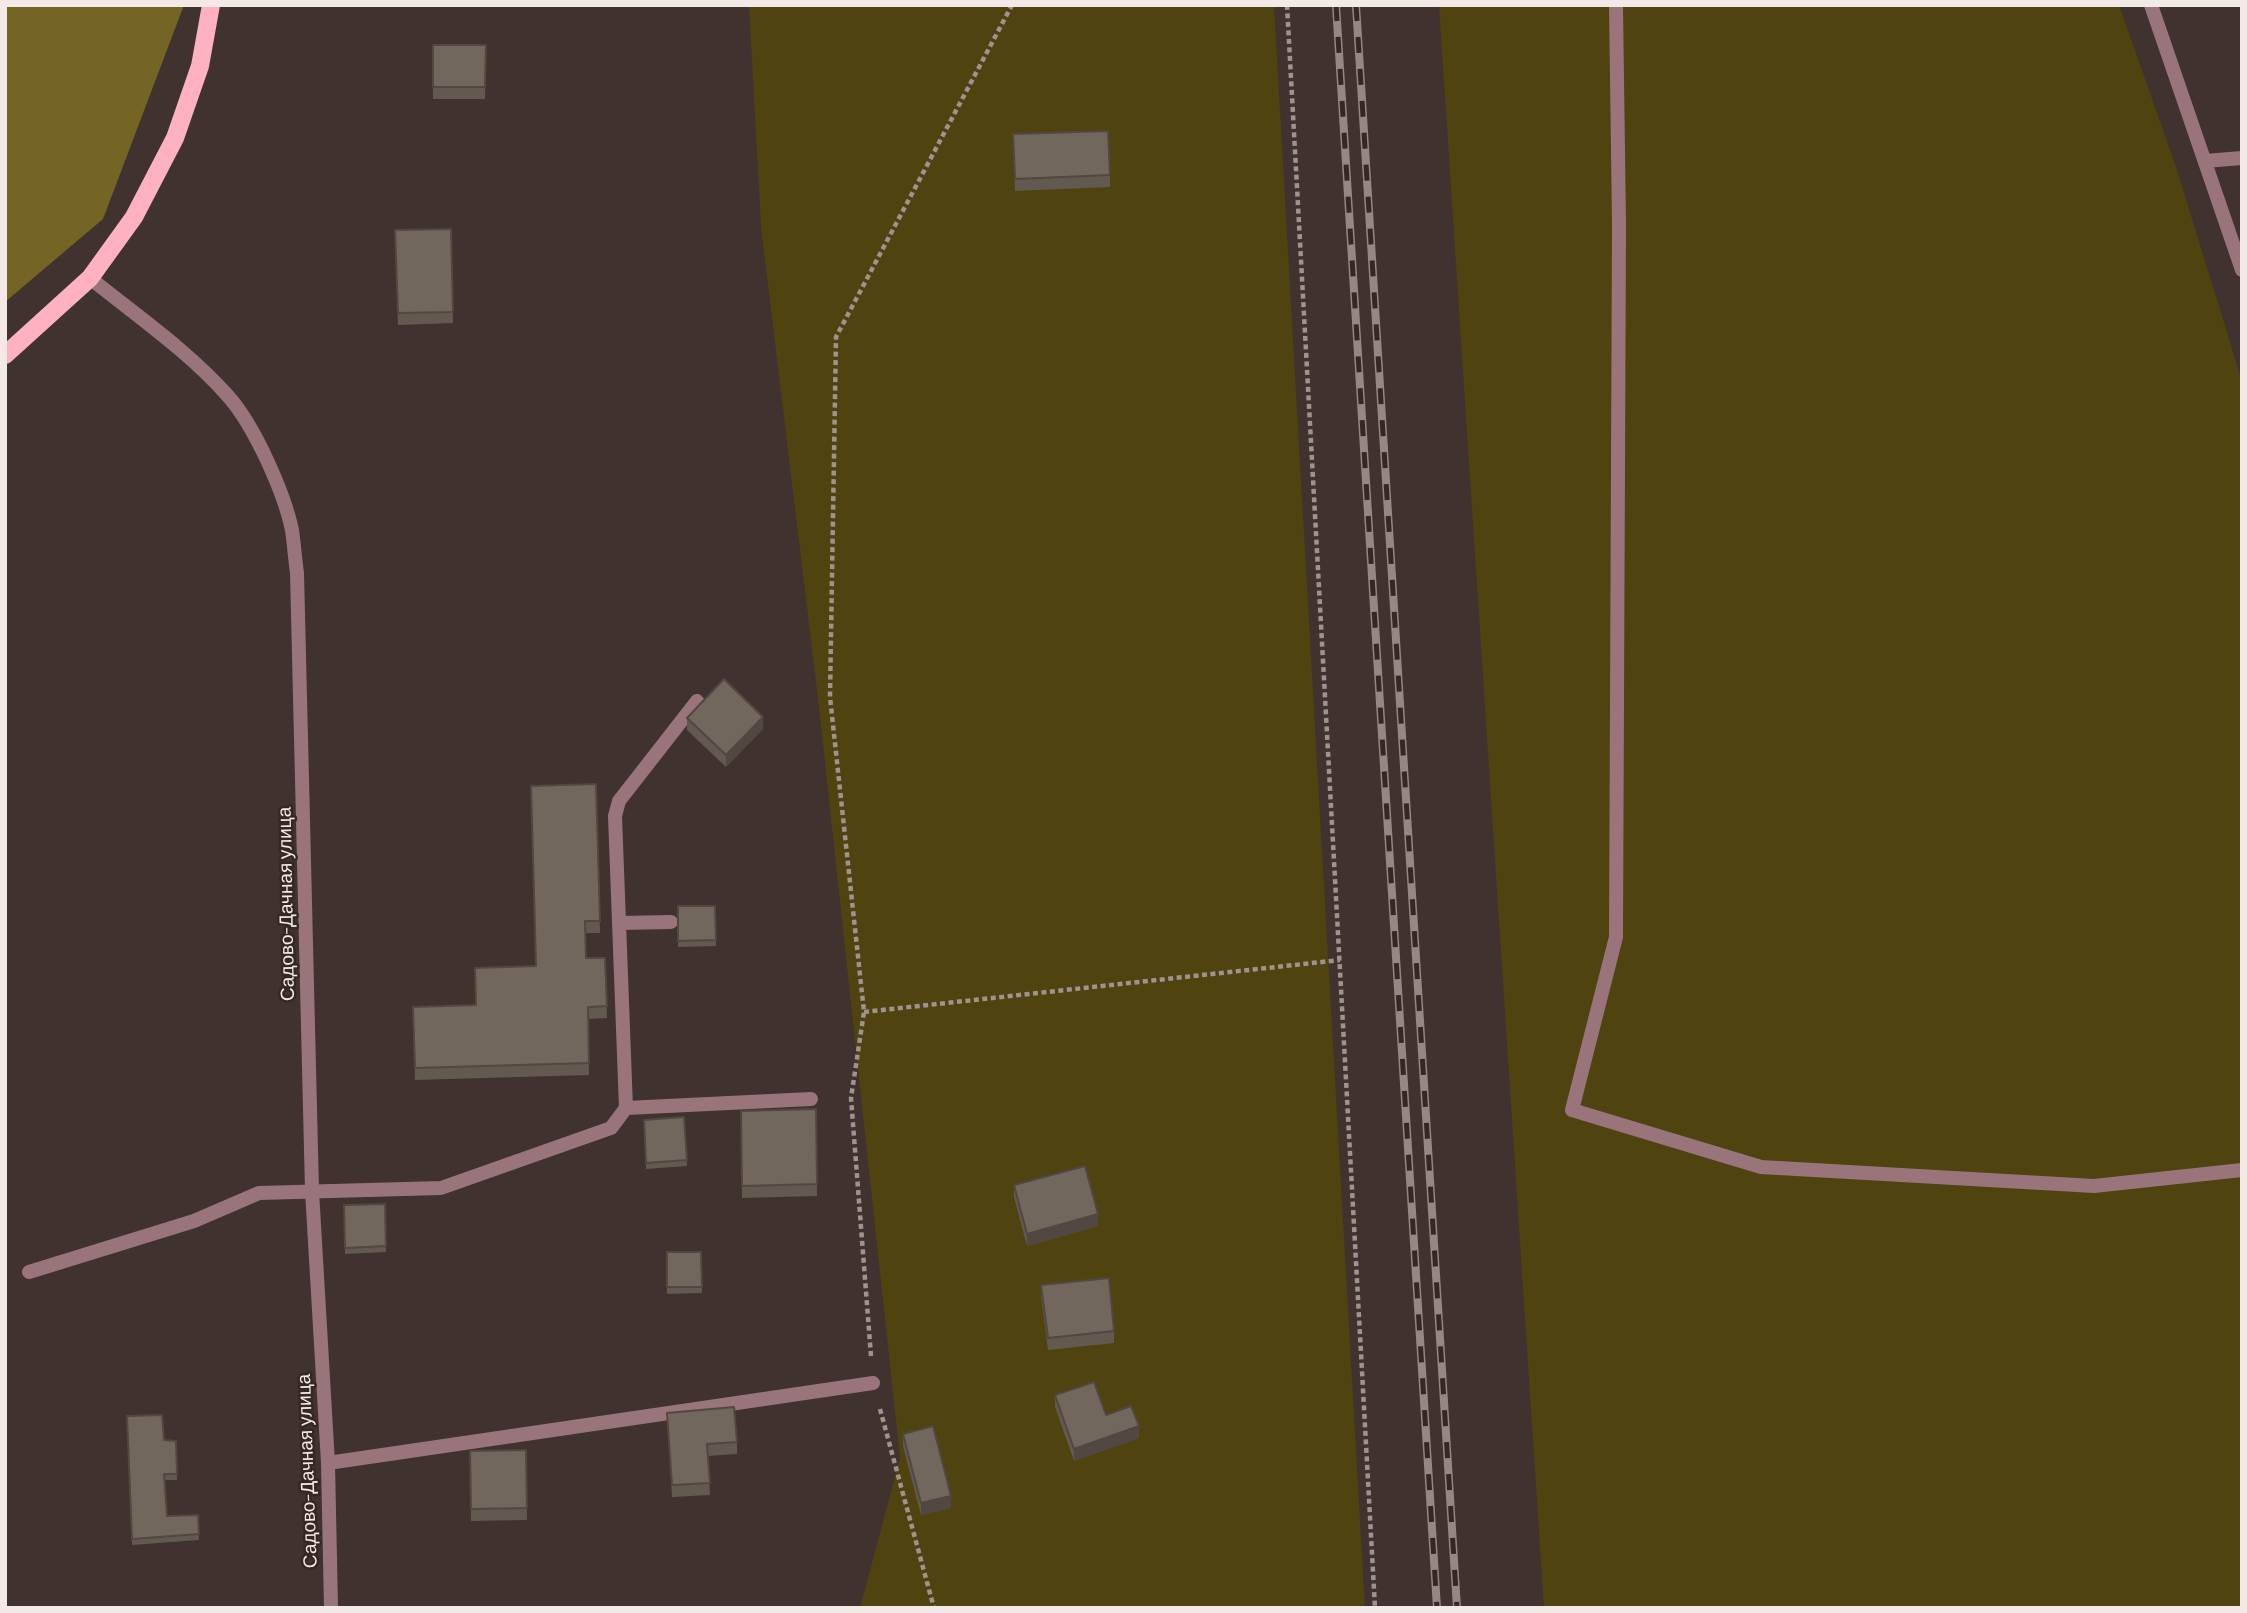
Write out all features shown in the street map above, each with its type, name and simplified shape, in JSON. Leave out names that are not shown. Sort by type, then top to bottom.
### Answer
[{"type":"main road","points":[[5,355],[90,278],[134,217],[175,138],[200,66],[211,5]]},
{"type":"street","points":[[1616,5],[1619,224],[1616,937],[1572,1110],[1761,1167],[2094,1186],[2242,1170]]},
{"type":"street","points":[[2151,5],[2242,270]]},
{"type":"street","points":[[2205,161],[2242,158]]},
{"type":"street","name":"Садово-Дачная улица","points":[[90,278],[177,346],[231,398],[256,438],[273,476],[291,529],[297,573],[312,1191],[328,1463],[331,1608]]},
{"type":"street","points":[[29,1272],[194,1221],[259,1193],[441,1188],[611,1128],[626,1108],[615,816],[619,801],[696,701]]},
{"type":"street","points":[[619,923],[671,922]]},
{"type":"street","points":[[626,1108],[811,1099]]},
{"type":"street","points":[[328,1463],[873,1383]]},
{"type":"path","points":[[934,1608],[873,1383],[851,1098],[864,1012],[830,697],[836,337],[1012,5]]},
{"type":"path","points":[[1287,5],[1375,1608]]},
{"type":"path","points":[[864,1012],[1340,960]]},
{"type":"shaded area","points":[[5,5],[184,5],[103,219],[5,302]]},
{"type":"shaded area","points":[[749,5],[1274,5],[1365,1608],[860,1608],[900,1458],[819,707],[761,227]]},
{"type":"shaded area","points":[[1439,5],[2119,5],[2176,167],[2242,381],[2242,1608],[1544,1608]]},
{"type":"building","points":[[433,45],[486,45],[485,87],[433,87]]},
{"type":"building","points":[[1108,131],[1110,175],[1015,179],[1013,134]]},
{"type":"building","points":[[451,229],[453,312],[398,313],[395,230]]},
{"type":"building","points":[[724,679],[763,717],[726,755],[687,718]]},
{"type":"building","points":[[596,784],[600,921],[585,921],[586,958],[605,958],[607,1006],[588,1007],[589,1063],[415,1068],[413,1007],[476,1005],[475,968],[536,966],[531,786]]},
{"type":"building","points":[[678,906],[715,906],[716,940],[678,941]]},
{"type":"building","points":[[816,1109],[817,1184],[742,1186],[741,1111]]},
{"type":"building","points":[[684,1117],[687,1160],[646,1163],[644,1120]]},
{"type":"building","points":[[1085,1166],[1098,1214],[1027,1234],[1014,1185]]},
{"type":"building","points":[[385,1204],[386,1246],[345,1248],[344,1205]]},
{"type":"building","points":[[667,1252],[701,1252],[702,1287],[667,1287]]},
{"type":"building","points":[[1109,1278],[1114,1331],[1048,1338],[1041,1285]]},
{"type":"building","points":[[1094,1382],[1106,1415],[1131,1406],[1139,1426],[1074,1449],[1055,1395]]},
{"type":"building","points":[[734,1407],[737,1442],[707,1444],[710,1483],[672,1485],[667,1413]]},
{"type":"building","points":[[162,1415],[164,1440],[176,1441],[177,1474],[164,1474],[167,1516],[198,1515],[199,1534],[132,1539],[127,1416]]},
{"type":"building","points":[[933,1426],[951,1496],[921,1503],[903,1434]]},
{"type":"building","points":[[526,1450],[527,1508],[471,1509],[470,1451]]},
{"type":"railway","points":[[1336,5],[1437,1608]]},
{"type":"railway","points":[[1356,5],[1457,1608]]}]
